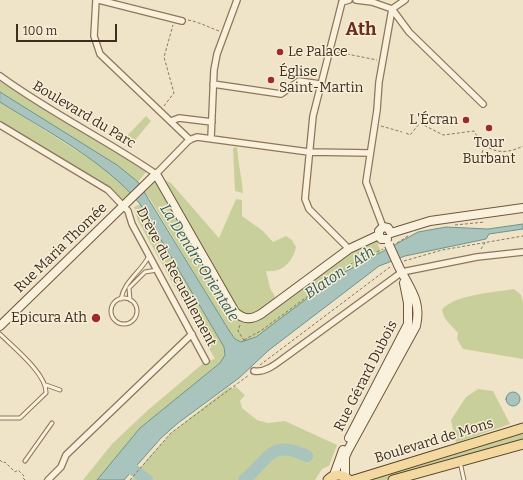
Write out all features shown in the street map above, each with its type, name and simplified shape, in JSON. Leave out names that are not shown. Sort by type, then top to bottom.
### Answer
[{"type":"main road","name":"Boulevard de Mons","points":[[354,480],[523,428]]},
{"type":"main road","name":"Boulevard de Mons","points":[[393,480],[523,444]]},
{"type":"main road","points":[[331,478],[347,478]]},
{"type":"street","points":[[96,0],[94,36],[100,54],[190,140]]},
{"type":"street","points":[[99,0],[182,21]]},
{"type":"street","points":[[211,138],[213,84],[217,54],[237,0]]},
{"type":"street","points":[[349,0],[339,1],[330,51],[320,84],[309,152],[306,205],[349,249]]},
{"type":"street","points":[[356,0],[372,1],[392,9],[409,32],[483,104]]},
{"type":"street","points":[[400,269],[389,242],[388,228],[383,227],[367,185],[379,82],[392,9],[404,0]]},
{"type":"street","name":"Boulevard du Parc","points":[[0,76],[19,90],[120,150],[153,176]]},
{"type":"street","points":[[213,84],[281,94],[299,81],[320,84]]},
{"type":"street","points":[[171,121],[180,118],[212,122]]},
{"type":"street","points":[[0,125],[108,190],[126,203]]},
{"type":"street","points":[[370,153],[309,152],[199,136],[190,140],[153,176],[235,312],[241,318],[249,319],[261,314],[349,249],[379,235],[380,230],[383,227]]},
{"type":"street","name":"Rue Maria Thomée","points":[[0,326],[153,176]]},
{"type":"street","name":"Drève du Recueillement","points":[[126,203],[132,224],[206,361]]},
{"type":"street","points":[[379,235],[381,239],[389,242],[430,221],[523,208]]},
{"type":"street","points":[[256,371],[284,358],[400,269],[477,257],[523,252]]},
{"type":"street","name":"Rue Gérard Dubois","points":[[331,478],[354,427],[408,324],[408,304],[400,269]]},
{"type":"street","name":"Rue Gérard Dubois","points":[[347,478],[345,457],[348,450],[416,326],[418,308],[417,300],[400,269]]},
{"type":"street","points":[[48,480],[61,467],[66,455],[192,334]]},
{"type":"lane","points":[[121,299],[123,288],[145,265],[149,256]]},
{"type":"lane","points":[[130,300],[121,299],[110,307],[112,319],[118,323],[128,323],[138,316],[138,309],[130,300],[129,288],[145,272],[157,270]]},
{"type":"lane","points":[[0,334],[42,377],[46,385],[46,393],[20,418],[0,418]]},
{"type":"lane","points":[[46,385],[60,390]]},
{"type":"lane","points":[[25,461],[52,423]]},
{"type":"lane","points":[[459,461],[464,480]]},
{"type":"path","points":[[159,110],[174,93],[164,57],[174,19]]},
{"type":"path","points":[[182,21],[188,20],[199,22],[202,25],[224,33]]},
{"type":"path","points":[[330,51],[383,62]]},
{"type":"path","points":[[406,134],[410,135],[420,124],[443,135],[474,131],[476,128]]},
{"type":"path","points":[[374,125],[402,132]]},
{"type":"path","points":[[474,131],[484,146],[496,151],[515,150],[523,146]]},
{"type":"path","points":[[482,153],[484,146]]},
{"type":"path","points":[[452,225],[485,222]]},
{"type":"path","points":[[240,330],[238,331],[244,341],[262,330],[354,262],[389,242],[412,234]]},
{"type":"path","points":[[477,257],[485,242],[523,236]]},
{"type":"path","points":[[133,480],[131,479],[171,433],[256,371]]},
{"type":"path","points":[[0,460],[16,472],[18,470],[24,476],[23,478],[25,480]]},
{"type":"green space","points":[[0,79],[145,169],[146,172],[138,182],[117,165],[0,92]]},
{"type":"green space","points":[[0,102],[106,169],[133,196],[124,205],[114,195],[0,125]]},
{"type":"green space","points":[[146,116],[151,121],[131,145],[123,140]]},
{"type":"green space","points":[[237,147],[243,193],[235,191],[233,148]]},
{"type":"green space","points":[[155,174],[163,181],[165,180],[171,183],[219,238],[236,199],[242,200],[242,216],[263,231],[273,242],[286,236],[292,240],[296,247],[295,252],[289,262],[277,270],[266,271],[276,304],[349,249],[375,237],[381,252],[334,278],[256,337],[241,342],[235,339],[230,332],[150,199],[141,188]]},
{"type":"green space","points":[[140,204],[224,347],[225,355],[220,363],[140,428],[97,480],[83,480],[112,444],[148,410],[206,361],[215,359],[138,221],[134,207]]},
{"type":"green space","points":[[514,289],[521,295],[523,302],[523,359],[463,349],[457,339],[458,333],[446,320],[442,310],[447,305],[464,298]]},
{"type":"green space","points":[[235,386],[245,395],[240,401],[242,408],[257,420],[268,423],[285,421],[337,445],[329,466],[322,469],[315,480],[131,480],[148,458],[171,433],[229,387],[232,389]]},
{"type":"green space","points":[[478,389],[493,391],[510,424],[456,443],[451,420],[466,397]]},
{"type":"green space","points":[[523,431],[523,442],[385,480],[361,480]]},
{"type":"water","points":[[0,92],[117,165],[138,182],[230,332],[235,339],[241,342],[256,337],[334,278],[418,232],[446,227],[488,229],[523,224],[523,229],[489,234],[486,239],[405,256],[379,266],[269,350],[239,378],[178,423],[161,438],[124,480],[97,480],[140,428],[220,363],[225,355],[224,347],[140,204],[126,188],[92,160],[0,102]]},
{"type":"water","points":[[510,392],[516,392],[520,396],[520,402],[516,406],[510,406],[506,402],[506,396]]},
{"type":"waterway","points":[[244,480],[265,459],[277,450],[285,449],[307,456]]},
{"type":"waterway","points":[[126,464],[147,480]]},
{"type":"place","name":"Le Palace","points":[[280,52]]},
{"type":"place","name":"Église Saint-Martin","points":[[271,80]]},
{"type":"place","name":"L'Écran","points":[[466,120]]},
{"type":"place","name":"Tour Burbant","points":[[489,128]]},
{"type":"place","name":"Epicura Ath","points":[[96,318]]},
{"type":"district","name":"Ath","points":[[361,30]]},
{"type":"water label","name":"La Dendre Orientale","points":[[199,263]]},
{"type":"water label","name":"Blaton - Ath","points":[[340,273]]}]
